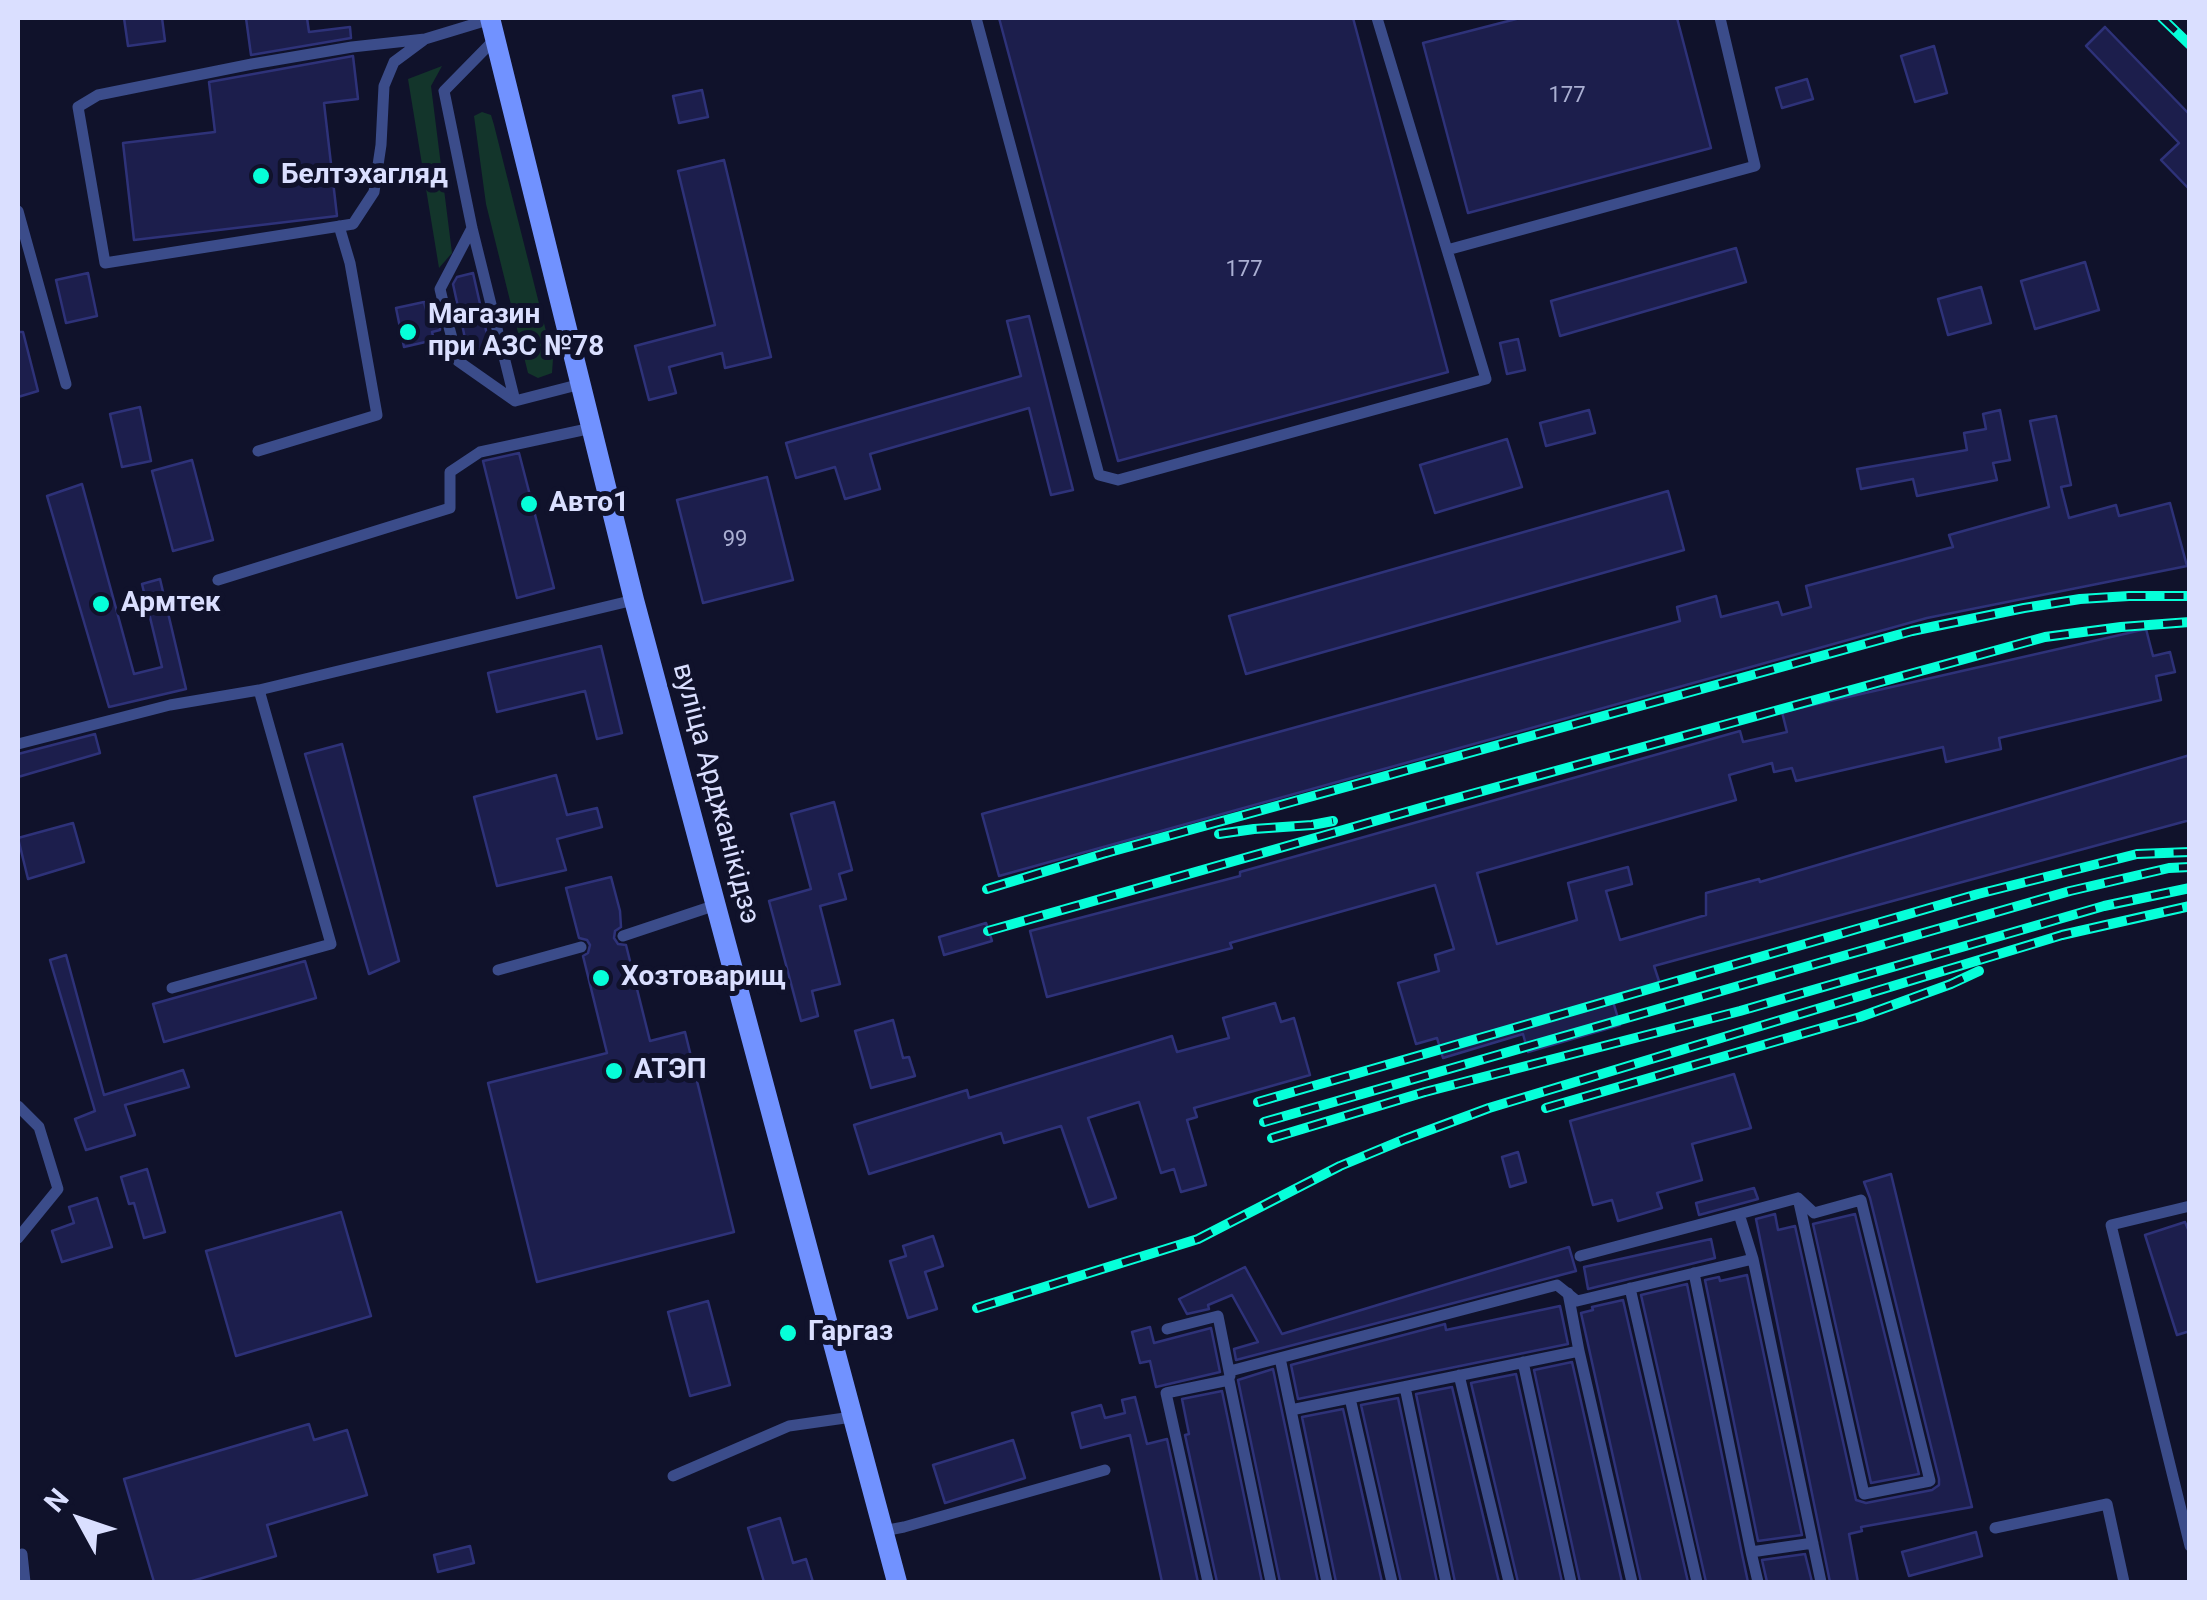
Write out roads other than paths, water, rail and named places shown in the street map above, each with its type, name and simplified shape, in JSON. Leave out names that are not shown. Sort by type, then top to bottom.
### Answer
[{"type":"main road","name":"вуліца Арджанікідзэ","points":[[492,25],[634,600],[896,1582]]},
{"type":"lane","points":[[976,18],[1098,475],[1118,480],[1486,380],[1377,18]]},
{"type":"lane","points":[[1448,250],[1756,166],[1720,18]]},
{"type":"lane","points":[[426,39],[394,62],[384,86],[374,192],[352,224],[105,262],[78,108],[98,95],[252,64],[426,39],[492,25]]},
{"type":"lane","points":[[492,25],[444,91],[472,228],[515,401]]},
{"type":"lane","points":[[18,211],[66,384]]},
{"type":"lane","points":[[258,452],[378,415],[350,263],[338,226]]},
{"type":"lane","points":[[445,310],[440,289],[472,228]]},
{"type":"lane","points":[[450,328],[458,361],[515,401],[581,384]]},
{"type":"lane","points":[[218,580],[450,508],[450,472],[480,452],[592,428]]},
{"type":"lane","points":[[18,744],[170,705],[259,690],[634,600]]},
{"type":"lane","points":[[172,988],[330,944],[259,690]]},
{"type":"lane","points":[[623,936],[716,905]]},
{"type":"lane","points":[[498,970],[581,947]]},
{"type":"lane","points":[[18,1106],[39,1127],[58,1189],[18,1238]]},
{"type":"lane","points":[[1798,1198],[1814,1213],[1862,1200],[1930,1480],[1864,1494],[1798,1198]]},
{"type":"lane","points":[[1580,1256],[1798,1198]]},
{"type":"lane","points":[[2190,1206],[2111,1225],[2190,1546]]},
{"type":"lane","points":[[1739,1214],[1753,1260],[1821,1582]]},
{"type":"lane","points":[[1208,1582],[1166,1393],[1280,1358],[1556,1284],[1578,1300],[1753,1260]]},
{"type":"lane","points":[[1694,1273],[1758,1582]]},
{"type":"lane","points":[[1630,1288],[1697,1582]]},
{"type":"lane","points":[[1568,1293],[1632,1582]]},
{"type":"lane","points":[[1167,1329],[1218,1316],[1271,1582]]},
{"type":"lane","points":[[1291,1410],[1578,1350]]},
{"type":"lane","points":[[1280,1358],[1327,1582]]},
{"type":"lane","points":[[1523,1362],[1571,1582]]},
{"type":"lane","points":[[1459,1375],[1509,1582]]},
{"type":"lane","points":[[1406,1386],[1446,1582]]},
{"type":"lane","points":[[1350,1398],[1392,1582]]},
{"type":"lane","points":[[673,1476],[788,1426],[852,1417]]},
{"type":"lane","points":[[883,1531],[1105,1470]]},
{"type":"lane","points":[[1995,1528],[2107,1504],[2124,1582]]},
{"type":"lane","points":[[1751,1552],[1812,1543]]},
{"type":"lane","points":[[22,1554],[25,1582]]},
{"type":"railway","points":[[2162,18],[2190,45]]},
{"type":"railway","points":[[987,889],[1912,631],[2080,599],[2190,596]]},
{"type":"railway","points":[[988,931],[2045,637],[2190,622]]},
{"type":"railway","points":[[1219,834],[1333,821]]},
{"type":"railway","points":[[1258,1102],[1978,894],[2137,854],[2190,852]]},
{"type":"railway","points":[[1264,1122],[2070,891],[2169,868],[2190,867]]},
{"type":"railway","points":[[1272,1138],[1425,1092],[1740,1011],[2104,906],[2190,888]]},
{"type":"railway","points":[[977,1308],[1198,1239],[1340,1166],[1489,1108],[2062,935],[2190,906]]},
{"type":"railway","points":[[1546,1108],[1860,1017],[1979,971]]},
{"type":"place","name":"Белтэхагляд","points":[[261,176]]},
{"type":"place","name":"Магазин при АЗС №78","points":[[408,332]]},
{"type":"place","name":"Авто1","points":[[529,504]]},
{"type":"place","name":"Армтек","points":[[101,604]]},
{"type":"place","name":"Хозтоварищ","points":[[601,978]]},
{"type":"place","name":"АТЭП","points":[[614,1071]]},
{"type":"place","name":"Гаргаз","points":[[788,1333]]}]
